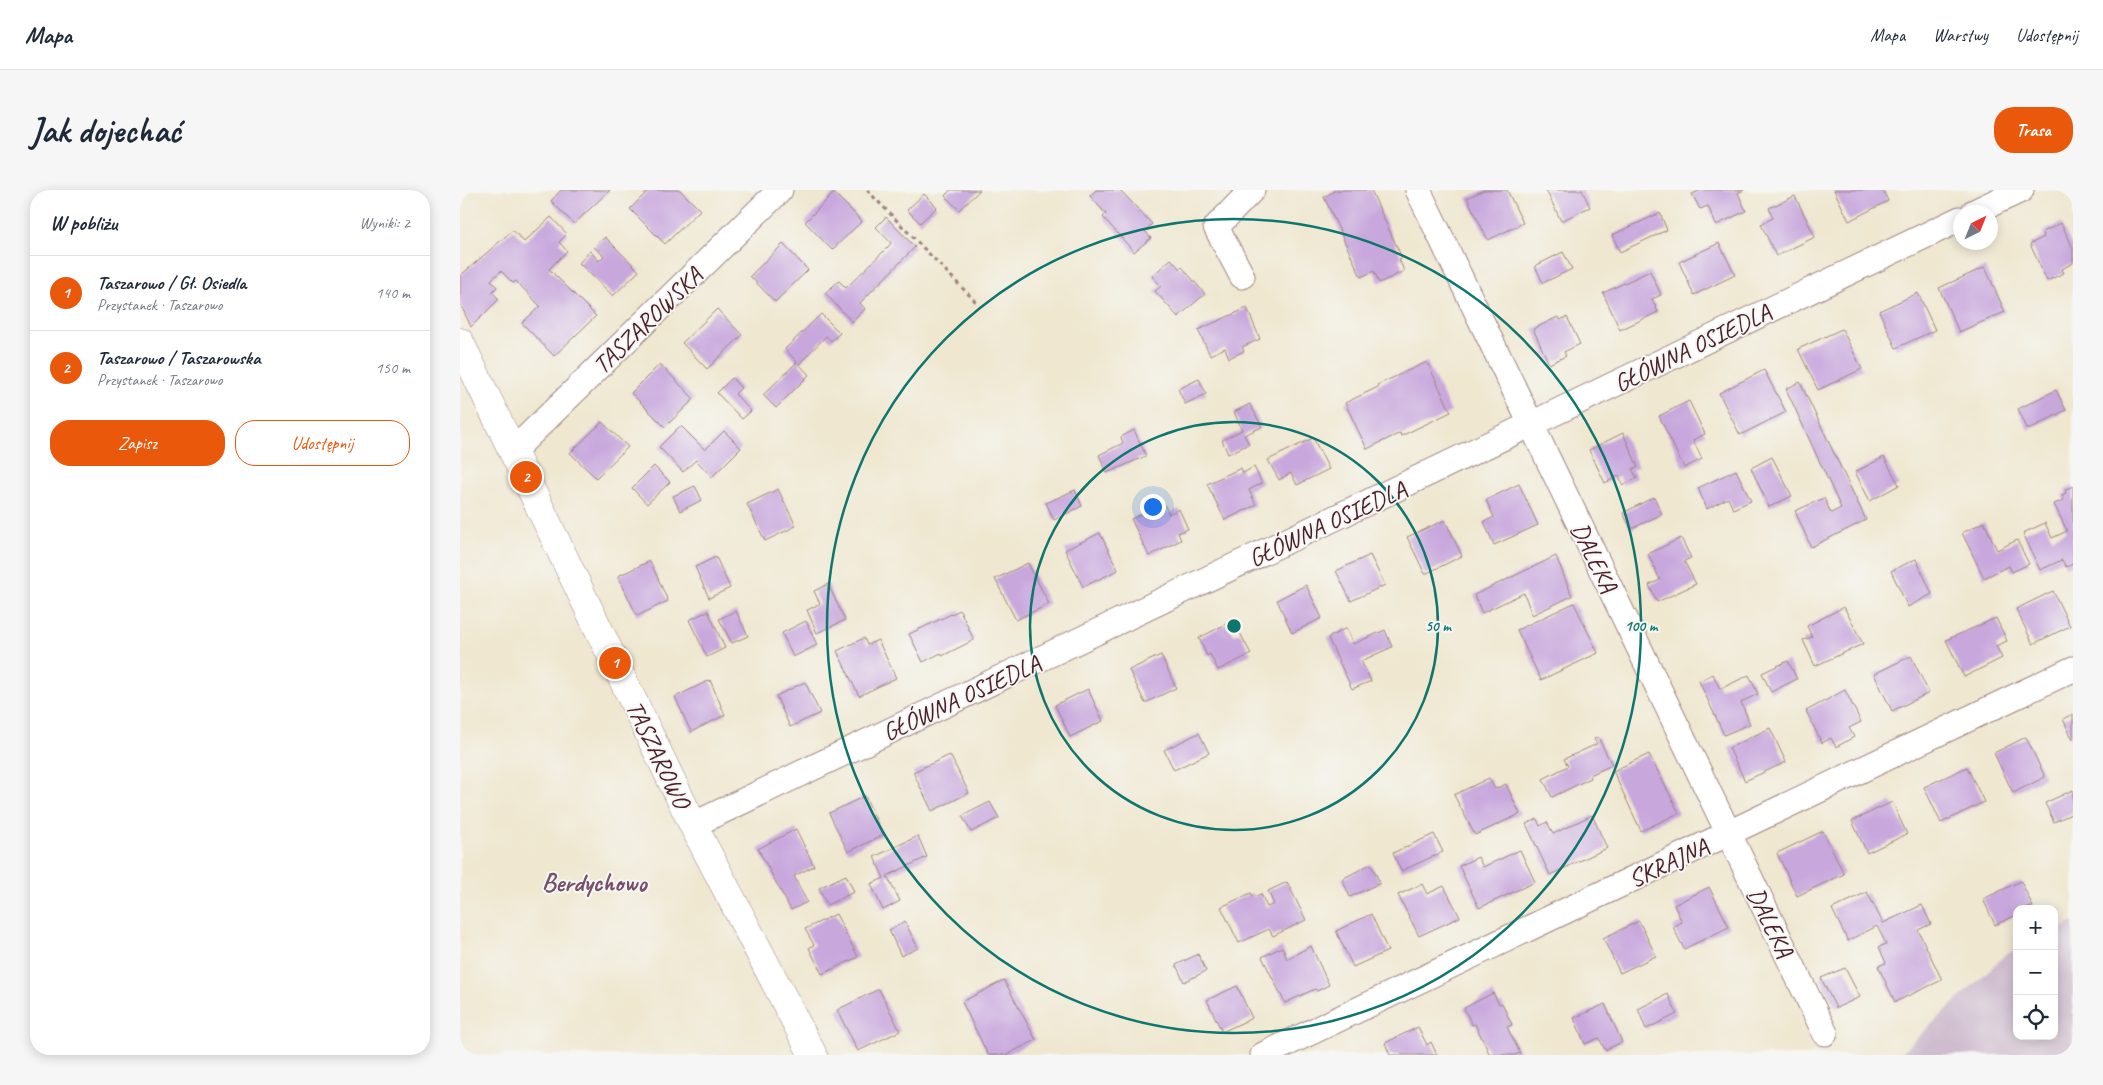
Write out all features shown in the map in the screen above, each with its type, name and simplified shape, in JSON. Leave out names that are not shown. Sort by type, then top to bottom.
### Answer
[{"type":"street","name":"TASZAROWSKA","points":[[513,451],[780,190]]},
{"type":"street","points":[[1242,276],[1216,227],[1252,190]]},
{"type":"street","name":"DALEKA","points":[[1418,190],[1824,1033]]},
{"type":"street","points":[[1989,205],[2021,190]]},
{"type":"street","name":"GŁÓWNA OSIEDLA","points":[[693,825],[1953,222]]},
{"type":"street","name":"TASZAROWO","points":[[460,342],[693,825],[814,1055]]},
{"type":"street","name":"SKRAJNA","points":[[1263,1055],[2073,669]]},
{"type":"path","points":[[867,190],[976,302]]},
{"type":"shaded area","points":[[2073,922],[2073,1055],[1899,1055],[2005,955],[2013,951],[2013,1040],[2058,1040],[2058,930]]},
{"type":"building","points":[[561,190],[610,190],[574,224],[551,201]]},
{"type":"building","points":[[649,190],[680,190],[700,210],[665,244],[630,209]]},
{"type":"building","points":[[950,190],[980,190],[959,210],[945,196]]},
{"type":"building","points":[[1096,190],[1120,190],[1152,224],[1145,231],[1151,238],[1134,252],[1103,217],[1106,214],[1090,196]]},
{"type":"building","points":[[1336,190],[1371,190],[1402,258],[1399,259],[1404,271],[1379,283],[1374,271],[1361,277],[1324,197]]},
{"type":"building","points":[[1484,190],[1507,190],[1523,223],[1488,240],[1467,198]]},
{"type":"building","points":[[1546,190],[1582,190],[1590,207],[1561,221]]},
{"type":"building","points":[[1701,190],[1744,190],[1738,193],[1746,211],[1716,225],[1708,206],[1700,209],[1692,194]]},
{"type":"building","points":[[1834,190],[1883,190],[1888,201],[1849,221]]},
{"type":"building","points":[[834,193],[862,221],[832,250],[805,222]]},
{"type":"building","points":[[924,194],[937,207],[920,223],[907,210]]},
{"type":"building","points":[[1795,196],[1815,237],[1776,256],[1761,224],[1773,218],[1769,208]]},
{"type":"building","points":[[1660,213],[1667,230],[1620,252],[1612,235]]},
{"type":"building","points":[[551,217],[567,234],[559,242],[567,251],[549,269],[596,316],[554,356],[522,323],[540,306],[516,281],[513,283],[501,271],[491,280],[497,287],[492,292],[499,299],[471,327],[460,303],[460,276],[513,230],[524,242]]},
{"type":"building","points":[[886,217],[915,247],[860,303],[865,309],[852,322],[825,293],[839,281],[846,288],[888,247],[891,243],[876,227]]},
{"type":"building","points":[[2061,223],[2073,248],[2073,263],[2062,269],[2064,273],[2047,281],[2030,244],[2044,237],[2043,232]]},
{"type":"building","points":[[605,237],[639,271],[613,296],[579,263],[590,251],[599,261],[604,256],[594,247]]},
{"type":"building","points":[[1719,243],[1735,275],[1694,295],[1679,262]]},
{"type":"building","points":[[783,244],[808,270],[775,302],[750,276]]},
{"type":"building","points":[[1563,252],[1572,269],[1543,283],[1535,266]]},
{"type":"building","points":[[1171,259],[1180,269],[1182,267],[1205,294],[1178,317],[1155,291],[1161,286],[1152,276]]},
{"type":"building","points":[[1985,267],[2005,312],[1959,332],[1939,288]]},
{"type":"building","points":[[1650,271],[1661,295],[1652,299],[1658,312],[1620,330],[1603,293]]},
{"type":"building","points":[[1918,293],[1935,330],[1896,348],[1879,311]]},
{"type":"building","points":[[1247,308],[1260,339],[1242,347],[1244,351],[1229,358],[1225,348],[1210,355],[1198,330]]},
{"type":"building","points":[[717,309],[742,335],[707,369],[682,343]]},
{"type":"building","points":[[821,314],[840,333],[831,341],[826,336],[799,364],[809,375],[776,408],[763,395],[797,362],[785,349]]},
{"type":"building","points":[[1558,317],[1560,320],[1567,317],[1580,344],[1564,352],[1566,356],[1549,364],[1533,329]]},
{"type":"building","points":[[1842,329],[1862,369],[1818,390],[1798,349]]},
{"type":"building","points":[[1427,362],[1451,412],[1401,436],[1400,433],[1367,449],[1345,403],[1378,387],[1377,385]]},
{"type":"building","points":[[660,364],[694,399],[665,427],[631,393]]},
{"type":"building","points":[[1764,370],[1786,412],[1740,435],[1719,393]]},
{"type":"building","points":[[732,378],[741,388],[735,394],[751,411],[742,419],[717,393]]},
{"type":"building","points":[[1199,379],[1206,394],[1185,404],[1178,389]]},
{"type":"building","points":[[1800,382],[1866,520],[1811,547],[1795,511],[1824,498],[1831,513],[1841,508],[1786,389]]},
{"type":"building","points":[[2056,390],[2066,410],[2028,430],[2018,409]]},
{"type":"building","points":[[1689,401],[1705,434],[1693,440],[1702,459],[1684,468],[1659,416]]},
{"type":"building","points":[[1250,404],[1262,427],[1244,435],[1249,444],[1228,454],[1222,440],[1242,430],[1234,412]]},
{"type":"building","points":[[602,422],[628,447],[596,478],[570,453]]},
{"type":"building","points":[[679,427],[682,427],[705,450],[724,431],[741,448],[712,477],[696,460],[683,472],[659,447]]},
{"type":"building","points":[[1134,430],[1146,456],[1107,473],[1099,455],[1123,443],[1121,437]]},
{"type":"building","points":[[1623,433],[1638,467],[1632,469],[1637,478],[1623,485],[1619,476],[1605,483],[1589,450]]},
{"type":"building","points":[[1313,438],[1329,469],[1297,485],[1291,473],[1279,480],[1268,460]]},
{"type":"building","points":[[1772,457],[1792,496],[1769,507],[1751,468]]},
{"type":"building","points":[[1884,457],[1899,485],[1870,501],[1855,472]]},
{"type":"building","points":[[654,466],[670,482],[647,504],[632,488]]},
{"type":"building","points":[[1254,467],[1262,483],[1249,490],[1256,505],[1225,520],[1207,484],[1241,468],[1243,473]]},
{"type":"building","points":[[1736,470],[1751,501],[1733,509],[1728,498],[1707,509],[1698,488]]},
{"type":"building","points":[[1519,484],[1538,525],[1494,545],[1484,522],[1494,517],[1486,500]]},
{"type":"building","points":[[695,486],[702,500],[680,511],[673,496]]},
{"type":"building","points":[[2073,486],[2073,564],[2066,567],[2062,560],[2040,570],[2023,533],[2045,523],[2052,538],[2067,531],[2054,504],[2064,500],[2062,495],[2066,493],[2065,490]]},
{"type":"building","points":[[778,489],[796,526],[765,541],[747,504]]},
{"type":"building","points":[[1075,490],[1082,506],[1054,520],[1046,503]]},
{"type":"building","points":[[1654,497],[1662,514],[1631,529],[1623,513]]},
{"type":"building","points":[[1164,504],[1169,514],[1179,509],[1188,529],[1178,533],[1181,540],[1149,556],[1131,519]]},
{"type":"building","points":[[1445,520],[1462,556],[1425,574],[1407,537]]},
{"type":"building","points":[[1984,522],[1997,550],[2017,540],[2029,564],[2012,572],[2009,566],[1984,578],[1962,533]]},
{"type":"building","points":[[1100,533],[1118,570],[1083,587],[1065,550]]},
{"type":"building","points":[[1681,538],[1691,558],[1684,561],[1696,584],[1657,602],[1649,585],[1660,580],[1648,554]]},
{"type":"building","points":[[1370,555],[1385,585],[1351,601],[1336,571]]},
{"type":"building","points":[[1556,556],[1572,596],[1532,615],[1524,593],[1482,613],[1474,595]]},
{"type":"building","points":[[716,557],[730,588],[709,598],[695,567]]},
{"type":"building","points":[[1916,559],[1932,594],[1908,607],[1891,571]]},
{"type":"building","points":[[650,561],[668,601],[637,616],[618,576]]},
{"type":"building","points":[[1028,563],[1049,604],[1016,620],[995,579]]},
{"type":"building","points":[[828,584],[845,620],[817,633],[807,610],[820,604],[814,591]]},
{"type":"building","points":[[1306,585],[1322,618],[1292,633],[1277,600]]},
{"type":"building","points":[[2053,591],[2070,626],[2033,644],[2016,609]]},
{"type":"building","points":[[1574,603],[1598,653],[1541,680],[1517,630]]},
{"type":"building","points":[[1844,607],[1863,644],[1815,666],[1803,640],[1812,637],[1807,626]]},
{"type":"building","points":[[960,610],[974,640],[942,656],[941,653],[923,662],[909,634]]},
{"type":"building","points":[[708,611],[725,648],[707,657],[689,620]]},
{"type":"building","points":[[736,611],[748,636],[732,643],[719,619]]},
{"type":"building","points":[[1996,618],[2007,641],[1996,646],[2002,658],[1964,677],[1946,640]]},
{"type":"building","points":[[806,621],[817,645],[793,657],[782,633]]},
{"type":"building","points":[[1228,623],[1234,635],[1240,633],[1251,654],[1218,670],[1210,654],[1207,656],[1199,638]]},
{"type":"building","points":[[1346,628],[1353,644],[1385,630],[1392,647],[1361,661],[1371,681],[1352,689],[1328,638]]},
{"type":"building","points":[[864,638],[867,645],[878,640],[896,678],[859,696],[837,651]]},
{"type":"building","points":[[1161,655],[1176,688],[1145,703],[1129,670]]},
{"type":"building","points":[[1911,656],[1929,693],[1892,711],[1874,674]]},
{"type":"building","points":[[1788,661],[1797,679],[1771,692],[1762,673]]},
{"type":"building","points":[[1713,674],[1720,689],[1749,675],[1758,694],[1741,702],[1750,724],[1724,735],[1699,681]]},
{"type":"building","points":[[710,680],[725,715],[691,732],[675,697]]},
{"type":"building","points":[[805,682],[820,713],[790,727],[776,696]]},
{"type":"building","points":[[1088,689],[1103,721],[1070,737],[1055,705]]},
{"type":"building","points":[[1845,690],[1861,722],[1849,728],[1854,737],[1836,747],[1831,738],[1822,743],[1806,711]]},
{"type":"building","points":[[2073,714],[2073,740],[2063,719]]},
{"type":"building","points":[[1770,728],[1786,762],[1745,781],[1729,748]]},
{"type":"building","points":[[1199,733],[1209,753],[1174,770],[1164,750]]},
{"type":"building","points":[[1598,737],[1612,765],[1590,775],[1591,778],[1552,797],[1543,779],[1568,766],[1564,759],[1597,744],[1594,739]]},
{"type":"building","points":[[2026,737],[2045,777],[2013,793],[1994,753]]},
{"type":"building","points":[[1649,754],[1679,813],[1641,831],[1613,771]]},
{"type":"building","points":[[950,755],[969,793],[932,811],[913,772]]},
{"type":"building","points":[[1967,767],[1984,802],[1941,823],[1924,787]]},
{"type":"building","points":[[1489,778],[1495,789],[1506,784],[1520,814],[1475,835],[1454,795]]},
{"type":"building","points":[[2073,790],[2073,813],[2054,822],[2045,803]]},
{"type":"building","points":[[865,796],[883,835],[848,852],[829,813]]},
{"type":"building","points":[[990,802],[999,818],[971,832],[962,816]]},
{"type":"building","points":[[1892,802],[1907,834],[1867,853],[1852,821]]},
{"type":"building","points":[[1592,815],[1607,848],[1550,875],[1526,824],[1537,819],[1540,826],[1547,822],[1553,834]]},
{"type":"building","points":[[796,829],[814,866],[794,876],[807,902],[791,910],[758,849]]},
{"type":"building","points":[[1823,831],[1844,874],[1797,896],[1777,853]]},
{"type":"building","points":[[1434,834],[1443,852],[1401,871],[1393,853]]},
{"type":"building","points":[[918,836],[927,857],[887,876],[900,901],[883,910],[871,884],[884,878],[874,857]]},
{"type":"building","points":[[1520,850],[1535,882],[1479,908],[1459,866],[1478,857],[1483,867]]},
{"type":"building","points":[[1371,864],[1380,883],[1350,897],[1342,879]]},
{"type":"building","points":[[846,875],[854,892],[827,905],[819,888]]},
{"type":"building","points":[[2021,881],[2032,905],[2013,905],[2013,917],[1995,925],[1983,899]]},
{"type":"building","points":[[1287,882],[1306,920],[1273,936],[1269,929],[1239,943],[1221,907],[1251,893],[1253,897],[1261,894],[1267,907],[1274,904],[1268,891]]},
{"type":"building","points":[[1422,884],[1427,894],[1444,886],[1460,917],[1419,936],[1398,895]]},
{"type":"building","points":[[1709,887],[1729,927],[1684,949],[1673,927],[1682,922],[1674,905]]},
{"type":"building","points":[[1867,892],[1883,923],[1922,905],[1931,924],[1918,930],[1942,980],[1895,1002],[1878,966],[1886,963],[1879,947],[1886,944],[1877,926],[1848,941],[1832,909]]},
{"type":"building","points":[[836,914],[858,957],[822,974],[809,948],[814,945],[805,929]]},
{"type":"building","points":[[1371,914],[1388,951],[1353,967],[1336,931]]},
{"type":"building","points":[[1639,921],[1656,956],[1620,973],[1603,938]]},
{"type":"building","points":[[905,922],[918,948],[901,956],[889,930]]},
{"type":"building","points":[[1311,946],[1329,985],[1317,991],[1315,989],[1285,1003],[1262,957],[1282,947],[1287,959]]},
{"type":"building","points":[[1198,954],[1206,971],[1184,982],[1176,965]]},
{"type":"building","points":[[1845,968],[1860,997],[1836,1008],[1821,978]]},
{"type":"building","points":[[1004,980],[1036,1040],[1006,1055],[988,1055],[962,1002]]},
{"type":"building","points":[[1237,986],[1252,1018],[1222,1032],[1207,1000]]},
{"type":"building","points":[[879,989],[900,1031],[858,1051],[837,1010]]},
{"type":"building","points":[[1493,993],[1499,1004],[1502,1003],[1512,1025],[1507,1027],[1520,1053],[1515,1055],[1490,1055],[1475,1024],[1472,1025],[1464,1008]]},
{"type":"building","points":[[1668,994],[1677,1014],[1646,1029],[1638,1009]]},
{"type":"building","points":[[1605,1004],[1622,1042],[1605,1050],[1599,1038],[1585,1044],[1574,1018]]},
{"type":"building","points":[[1418,1027],[1427,1045],[1431,1042],[1437,1055],[1390,1055],[1385,1043]]},
{"type":"place","name":"Taszarowo / Taszarowska","points":[[526,477]]},
{"type":"place","name":"Taszarowo / Gł. Osiedla","points":[[615,663]]},
{"type":"district","name":"Berdychowo","points":[[594,882]]}]
